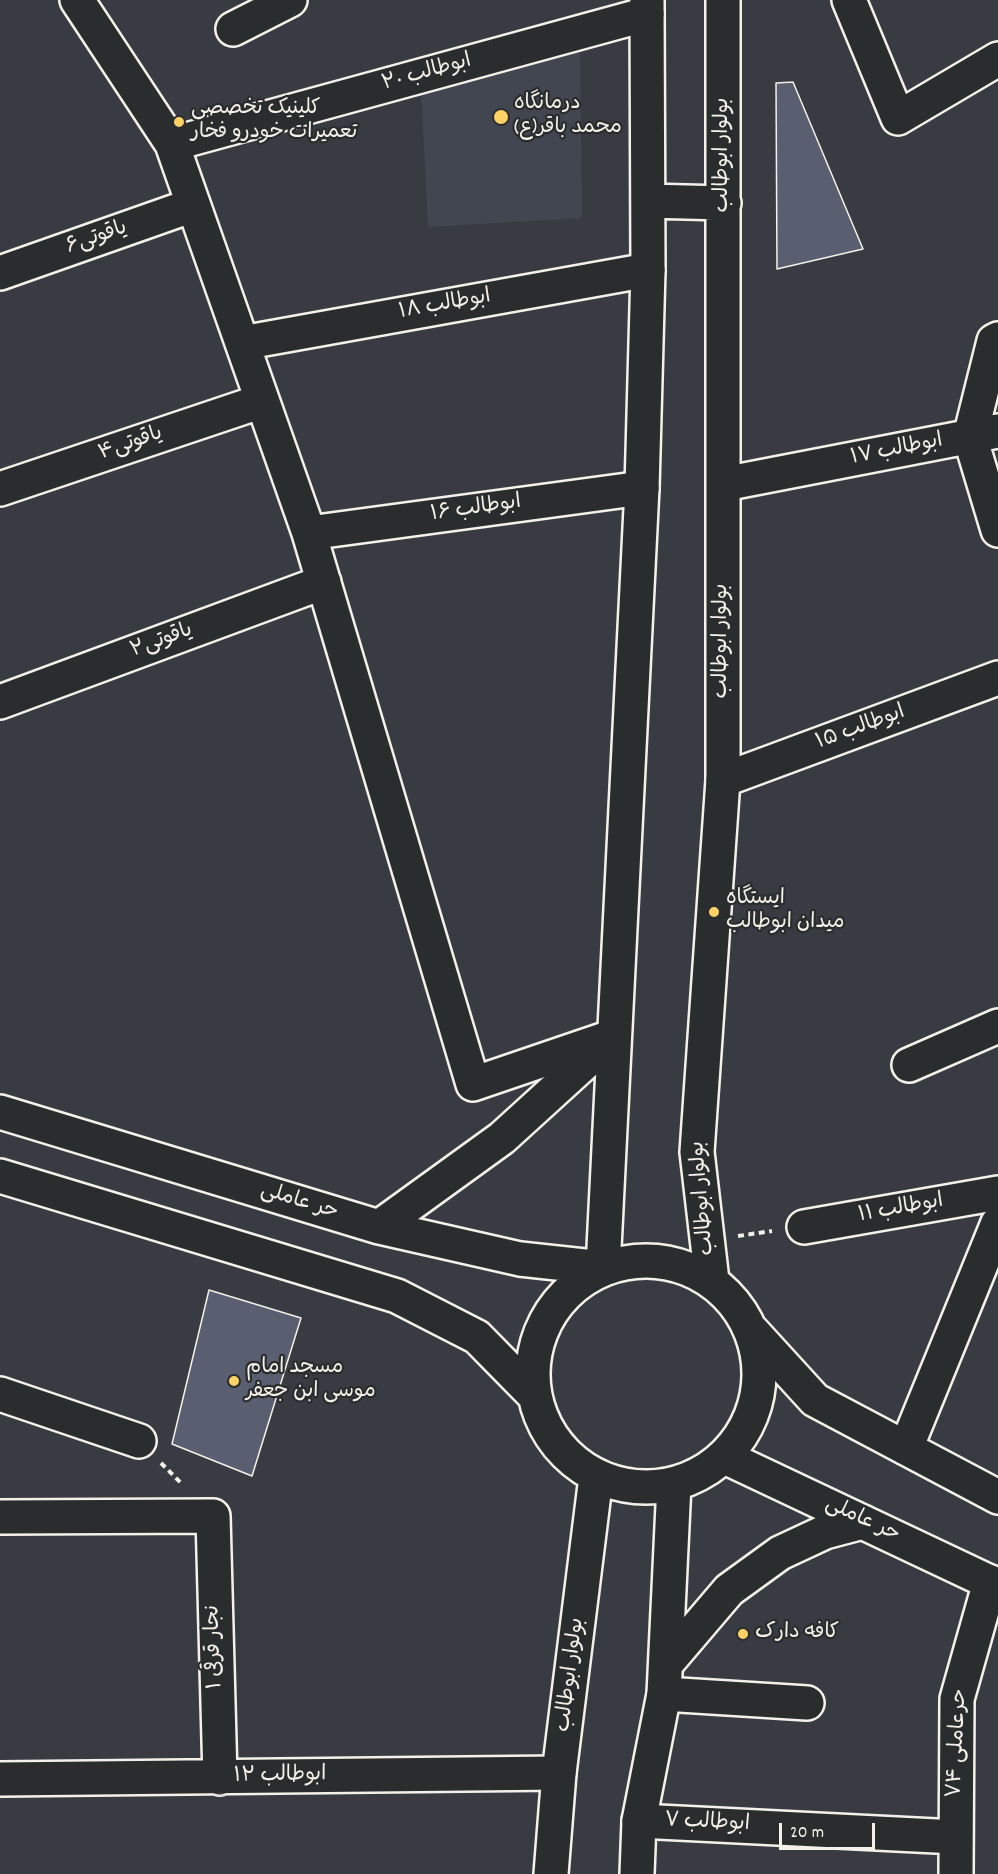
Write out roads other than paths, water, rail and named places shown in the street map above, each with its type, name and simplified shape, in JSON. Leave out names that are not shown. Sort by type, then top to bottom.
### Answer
[{"type":"street","points":[[76,0],[172,144],[309,533],[473,1084],[614,1036]]},
{"type":"street","points":[[233,29],[290,0]]},
{"type":"street","points":[[849,0],[898,118],[998,59]]},
{"type":"street","name":"بولوار ابوطالب","points":[[712,1281],[697,1152],[723,780],[726,2]]},
{"type":"street","points":[[603,1268],[642,488],[648,270],[647,7]]},
{"type":"street","name":"ابوطالب ۲۰","points":[[172,144],[647,7]]},
{"type":"street","points":[[648,201],[724,202]]},
{"type":"street","name":"یاقوتی۶","points":[[0,273],[194,205]]},
{"type":"street","name":"ابوطالب ۱۸","points":[[242,343],[648,270]]},
{"type":"street","name":"ابوطالب ۱۷","points":[[724,484],[984,434],[994,341],[998,339]]},
{"type":"street","name":"یاقوتی۴","points":[[0,489],[262,401]]},
{"type":"street","points":[[984,434],[998,530]]},
{"type":"street","name":"ابوطالب ۱۶","points":[[309,533],[642,488]]},
{"type":"street","name":"یاقوتی۲","points":[[0,702],[324,582]]},
{"type":"street","name":"ابوطالب ۱۵","points":[[723,780],[998,678]]},
{"type":"street","points":[[909,1065],[998,1026]]},
{"type":"street","points":[[379,1227],[502,1138],[614,1036]]},
{"type":"street","name":"حر عاملی","points":[[0,1112],[379,1227],[520,1259],[603,1268]]},
{"type":"street","points":[[0,1176],[397,1296],[477,1337],[533,1394]]},
{"type":"street","name":"ابوطالب ۱۱","points":[[804,1227],[998,1193]]},
{"type":"street","points":[[906,1448],[990,1261],[998,1223]]},
{"type":"street","points":[[752,1331],[760,1376],[750,1420],[725,1456],[674,1484],[634,1487],[596,1477],[567,1456],[545,1428],[533,1394],[536,1342],[561,1297],[603,1268],[640,1260],[678,1264],[712,1281],[752,1331],[815,1400],[998,1497]]},
{"type":"street","points":[[0,1394],[139,1441]]},
{"type":"street","name":"حر عاملی","points":[[725,1456],[994,1584]]},
{"type":"street","name":"بولوار ابوطالب","points":[[550,1874],[559,1773],[596,1477]]},
{"type":"street","points":[[637,1874],[639,1821],[665,1679],[674,1484]]},
{"type":"street","name":"نجار قرقی ۱","points":[[0,1517],[213,1516],[220,1778]]},
{"type":"street","points":[[665,1679],[729,1590],[780,1553],[825,1532],[863,1522]]},
{"type":"street","name":"حرعاملی ۷۴","points":[[956,1874],[957,1699],[994,1584]]},
{"type":"street","points":[[665,1679],[807,1703]]},
{"type":"street","name":"ابوطالب ۱۲","points":[[0,1779],[559,1773]]},
{"type":"street","name":"ابوطالب ۷","points":[[639,1821],[956,1837]]},
{"type":"place","name":"درمانگاه محمد باقر(ع)","points":[[501,117]]},
{"type":"place","name":"کلینیک تخصصی تعمیرات خودرو فخار","points":[[179,122]]},
{"type":"place","name":"ایستگاه میدان ابوطالب","points":[[714,912]]},
{"type":"place","name":"مسجد امام موسی ابن جعفر","points":[[234,1381]]},
{"type":"place","name":"کافه دارک","points":[[743,1634]]}]
